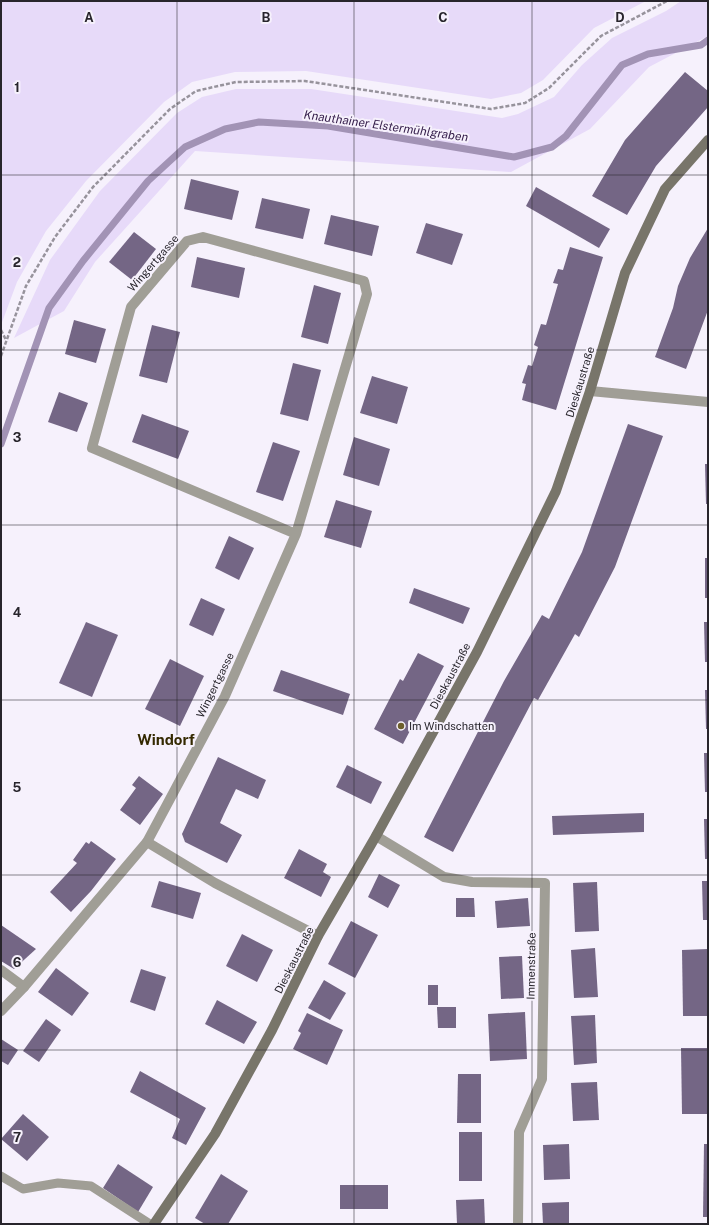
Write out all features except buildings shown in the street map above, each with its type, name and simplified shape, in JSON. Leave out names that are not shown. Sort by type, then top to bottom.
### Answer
[{"type":"main road","name":"Dieskaustraße","points":[[154,1224],[215,1134],[272,1030],[318,936],[376,836],[477,652],[556,491],[590,391],[625,273],[665,189],[708,140]]},
{"type":"street","name":"Wingertgasse","points":[[1,1011],[24,987],[147,842],[225,696],[296,534],[368,294],[364,281],[203,237],[187,242],[131,307],[92,448],[296,534]]},
{"type":"street","points":[[590,391],[708,402]]},
{"type":"street","name":"Immenstraße","points":[[376,836],[444,877],[472,882],[545,884],[542,1079],[519,1132],[518,1224]]},
{"type":"street","points":[[147,842],[215,883],[318,936]]},
{"type":"street","points":[[1,970],[24,987]]},
{"type":"lane","points":[[1,1176],[23,1189],[58,1183],[91,1186],[150,1224]]},
{"type":"path","points":[[1,356],[26,286],[55,237],[93,187],[170,109],[196,91],[236,82],[305,81],[491,109],[525,103],[549,88],[601,36],[667,1]]},
{"type":"path","points":[[1,330],[6,340]]},
{"type":"shaded area","points":[[1,1],[646,1],[594,28],[543,80],[521,93],[491,99],[306,71],[235,72],[192,82],[164,102],[86,181],[46,231],[17,282],[1,325]]},
{"type":"shaded area","points":[[681,1],[708,1],[708,36],[649,67],[590,129],[511,172],[195,151],[95,262],[64,311],[14,338],[50,260],[100,191],[177,113],[202,97],[236,89],[311,89],[502,118],[518,114],[554,97],[582,65],[612,38],[666,11]]},
{"type":"waterway","name":"Knauthainer Elstermühlgraben","points":[[1,444],[49,308],[83,261],[148,181],[185,147],[225,129],[259,122],[328,126],[514,157],[552,147],[566,136],[622,65],[648,54],[701,45],[708,40]]},
{"type":"place","name":"Im Windschatten","points":[[401,726]]},
{"type":"district","name":"Windorf","points":[[166,740]]}]
